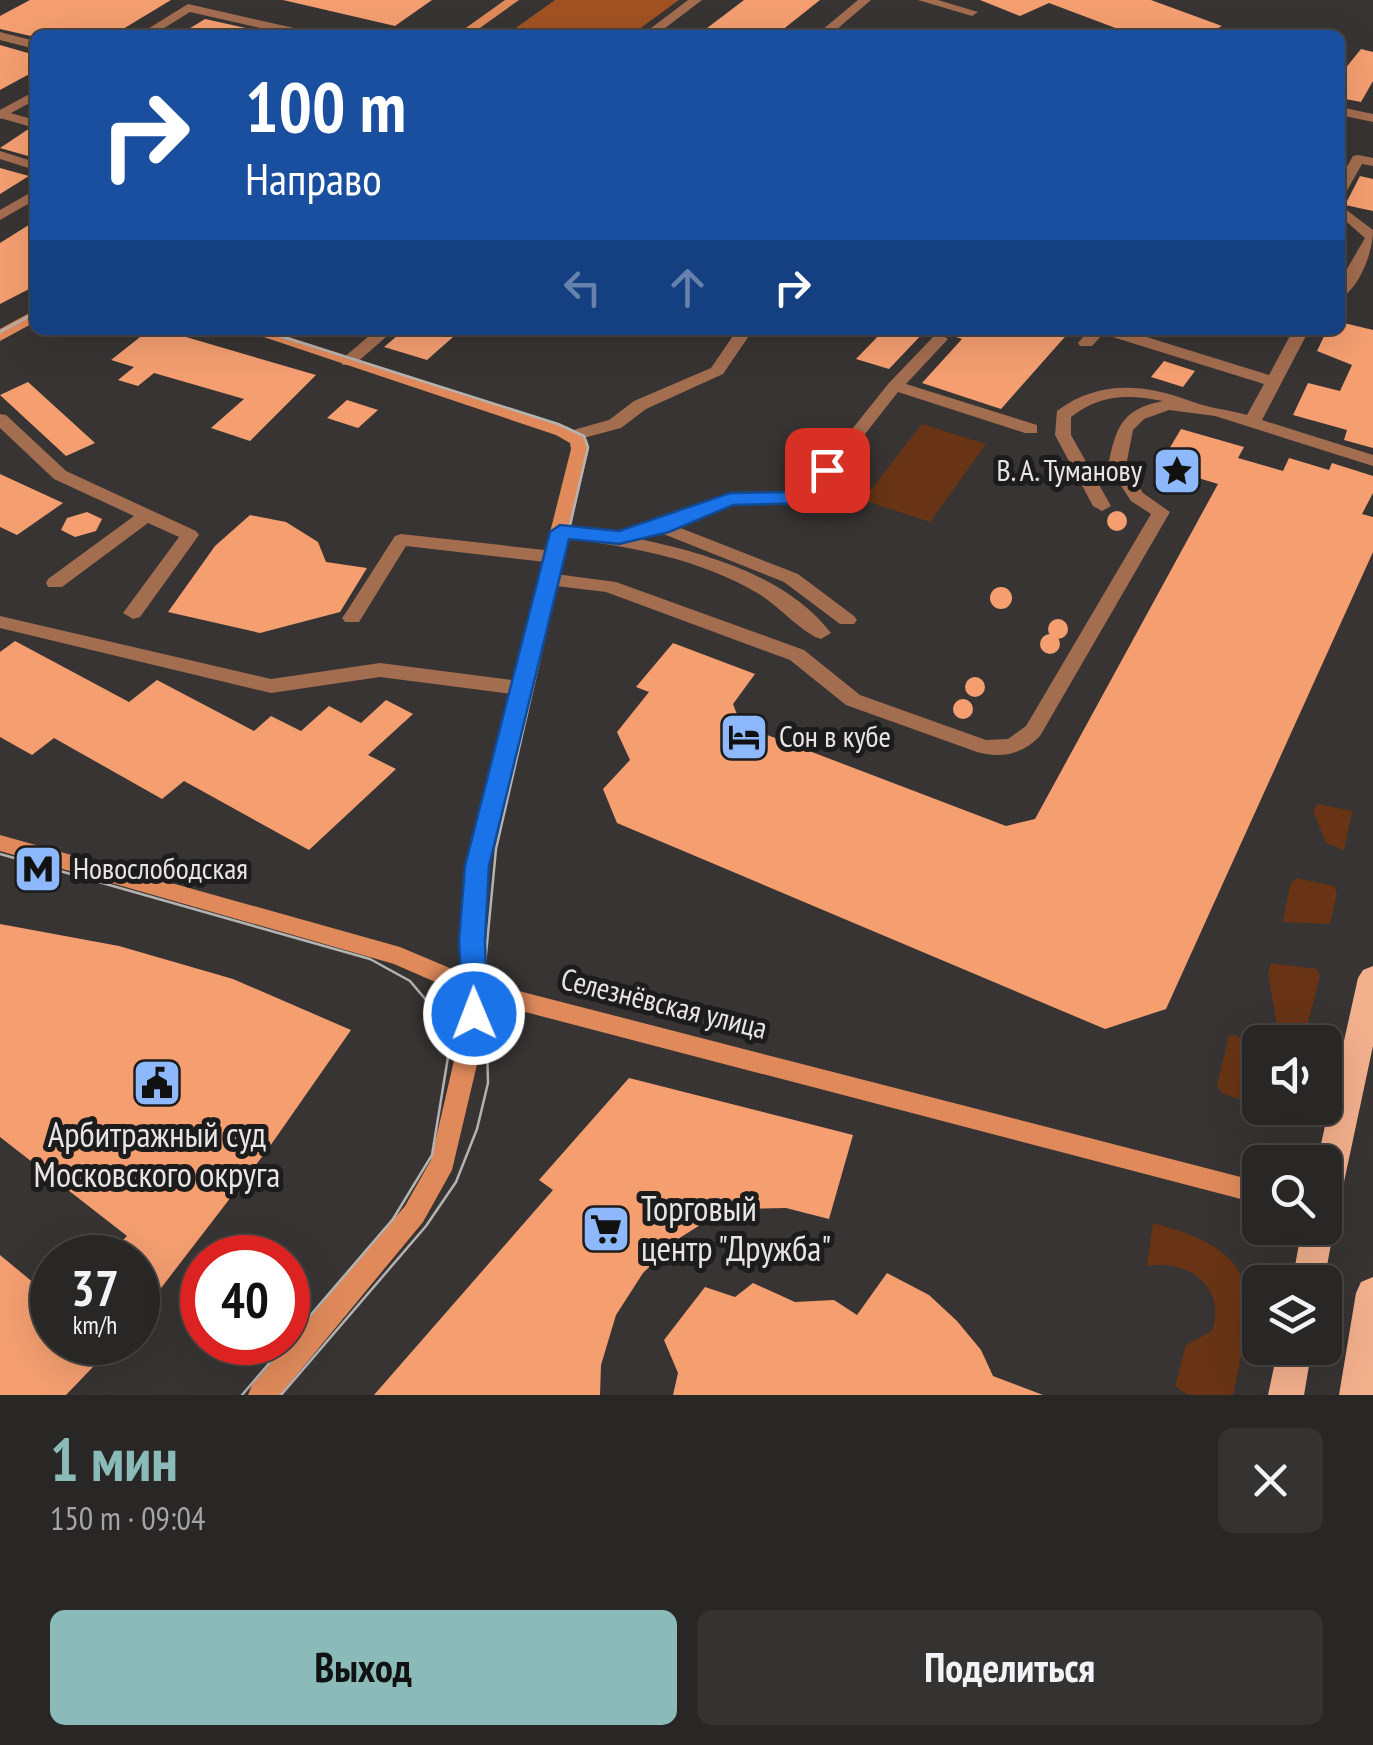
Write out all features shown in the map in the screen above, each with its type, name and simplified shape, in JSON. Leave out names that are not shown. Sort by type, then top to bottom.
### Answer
[{"type":"main road","points":[[1336,1145],[1373,978]]},
{"type":"main road","points":[[1356,1395],[1373,1293]]},
{"type":"main road","points":[[1286,1395],[1292,1365]]},
{"type":"street","points":[[469,30],[513,0]]},
{"type":"street","points":[[655,30],[696,0]]},
{"type":"street","points":[[828,30],[865,0]]},
{"type":"street","points":[[924,0],[972,12]]},
{"type":"street","points":[[152,30],[188,8],[285,30]]},
{"type":"street","points":[[0,36],[30,44]]},
{"type":"street","points":[[0,115],[30,98]]},
{"type":"street","points":[[1345,111],[1373,118]]},
{"type":"street","points":[[0,115],[30,123]]},
{"type":"street","points":[[0,156],[30,165]]},
{"type":"street","points":[[1345,182],[1358,159],[1373,162]]},
{"type":"street","points":[[0,216],[30,197]]},
{"type":"street","points":[[1345,216],[1367,242],[1345,284]]},
{"type":"street","points":[[0,336],[30,319]]},
{"type":"street","points":[[266,335],[572,436],[615,424],[640,405],[717,370],[742,335]]},
{"type":"street","points":[[348,362],[380,335]]},
{"type":"street","points":[[1124,335],[1274,382]]},
{"type":"street","points":[[1252,422],[1298,335]]},
{"type":"street","points":[[619,538],[662,527],[730,499],[805,498],[895,386],[940,339]]},
{"type":"street","points":[[895,386],[1031,428]]},
{"type":"street","points":[[1102,506],[1063,435],[1063,415],[1080,400],[1111,391],[1147,392],[1204,407],[1373,462]]},
{"type":"street","points":[[548,579],[610,586],[797,655],[853,700],[984,746],[1007,749],[1023,742],[1033,730],[1161,512],[1137,497],[1117,466],[1124,430],[1149,410],[1172,405],[1204,407]]},
{"type":"street","points":[[0,418],[60,476],[190,535],[133,612]]},
{"type":"street","points":[[262,1395],[337,1310],[424,1198],[442,1162],[476,990],[472,941],[477,866],[580,450],[572,436]]},
{"type":"street","points":[[54,583],[147,515]]},
{"type":"street","points":[[662,527],[791,578],[847,620]]},
{"type":"street","points":[[560,532],[619,538],[746,580],[782,597],[822,633]]},
{"type":"street","points":[[352,618],[401,540],[554,557]]},
{"type":"street","points":[[0,622],[272,686],[380,670],[520,688]]},
{"type":"street","name":"Селезнёвская улица","points":[[0,843],[400,956],[476,990],[1242,1187]]},
{"type":"shaded area","points":[[555,0],[679,0],[638,30],[513,30]]},
{"type":"shaded area","points":[[922,424],[986,444],[930,522],[863,500]]},
{"type":"shaded area","points":[[1318,804],[1352,811],[1344,850],[1326,843],[1313,811]]},
{"type":"shaded area","points":[[1296,878],[1334,886],[1337,894],[1330,924],[1283,922],[1290,885]]},
{"type":"shaded area","points":[[1271,963],[1317,969],[1320,976],[1307,1025],[1277,1025],[1268,974]]},
{"type":"shaded area","points":[[1229,1036],[1242,1039],[1242,1100],[1222,1093],[1217,1086]]},
{"type":"shaded area","points":[[1153,1223],[1217,1249],[1234,1265],[1242,1280],[1242,1351],[1233,1395],[1188,1395],[1175,1386],[1186,1345],[1212,1331],[1214,1301],[1209,1289],[1190,1272],[1177,1267],[1147,1266]]},
{"type":"building","points":[[30,0],[171,0],[121,30],[30,30],[30,36],[0,29],[0,16]]},
{"type":"building","points":[[283,0],[432,0],[395,26]]},
{"type":"building","points":[[744,0],[820,0],[782,30],[705,30]]},
{"type":"building","points":[[980,0],[1151,0],[1222,26],[1219,30],[1121,30],[1049,3],[1020,16]]},
{"type":"building","points":[[205,19],[255,30],[187,30]]},
{"type":"building","points":[[0,45],[30,54],[30,74],[0,90]]},
{"type":"building","points":[[1361,49],[1373,52],[1373,81],[1361,102],[1345,99],[1345,69]]},
{"type":"building","points":[[27,130],[30,131],[30,157],[0,148]]},
{"type":"building","points":[[0,168],[29,176],[0,194]]},
{"type":"building","points":[[1360,176],[1373,179],[1373,211],[1345,205]]},
{"type":"building","points":[[30,224],[30,289],[0,304],[0,243]]},
{"type":"building","points":[[1345,323],[1373,330],[1373,448],[1344,440],[1347,430],[1293,415],[1308,383],[1340,391],[1352,365],[1317,351],[1325,335],[1345,335]]},
{"type":"building","points":[[143,335],[179,335],[316,375],[250,441],[211,428],[244,399],[154,373],[138,386],[118,380],[134,367],[111,360]]},
{"type":"building","points":[[398,335],[455,335],[427,360],[384,347]]},
{"type":"building","points":[[879,335],[921,335],[889,369],[856,359]]},
{"type":"building","points":[[950,335],[1067,335],[1001,409],[922,383],[962,339]]},
{"type":"building","points":[[1164,361],[1195,371],[1183,387],[1151,377]]},
{"type":"building","points":[[28,382],[95,443],[66,456],[0,395]]},
{"type":"building","points":[[347,400],[378,410],[358,428],[327,418]]},
{"type":"building","points":[[1181,429],[1244,447],[1238,458],[1283,471],[1289,458],[1329,470],[1332,463],[1373,476],[1373,493],[1362,514],[1373,517],[1373,552],[1166,1009],[1105,1029],[617,823],[603,789],[630,760],[617,732],[649,692],[636,687],[673,643],[755,674],[733,704],[741,725],[1006,826],[1035,819],[1218,484],[1159,466]]},
{"type":"building","points":[[0,474],[63,503],[17,535],[0,527]]},
{"type":"building","points":[[1117,511],[1127,521],[1117,531],[1107,521]]},
{"type":"building","points":[[87,512],[102,519],[96,531],[75,537],[61,530],[67,518]]},
{"type":"building","points":[[250,515],[286,522],[318,542],[326,562],[367,568],[340,612],[260,633],[168,612],[215,546]]},
{"type":"building","points":[[1001,587],[1012,598],[1001,609],[990,598]]},
{"type":"building","points":[[1058,619],[1068,629],[1058,639],[1048,629]]},
{"type":"building","points":[[1050,634],[1060,644],[1050,654],[1040,644]]},
{"type":"building","points":[[15,641],[129,702],[157,680],[254,731],[271,716],[301,731],[329,706],[361,723],[386,700],[413,714],[368,755],[396,769],[309,850],[184,781],[162,799],[54,738],[32,755],[0,737],[0,652]]},
{"type":"building","points":[[975,677],[985,687],[975,697],[965,687]]},
{"type":"building","points":[[959,699],[967,699],[973,709],[967,719],[959,719],[953,713],[953,705]]},
{"type":"building","name":"Арбитражный суд Московского округа","points":[[0,924],[119,946],[233,979],[351,1030],[202,1235],[180,1235],[180,1263],[160,1289],[160,1235],[126,1235],[0,1137]]},
{"type":"building","name":"Торговый центр \"Дружба\"","points":[[629,1078],[853,1135],[829,1219],[786,1208],[741,1209],[708,1220],[678,1239],[643,1273],[616,1315],[601,1365],[600,1395],[374,1395],[553,1190],[539,1180]]},
{"type":"building","name":"Арбитражный суд Московского округа","points":[[0,1255],[30,1280],[30,1365],[95,1365],[66,1395],[0,1395]]},
{"type":"building","points":[[887,1273],[929,1295],[957,1321],[981,1350],[993,1376],[1043,1395],[673,1395],[678,1373],[664,1340],[705,1287],[735,1297],[753,1283],[795,1302],[834,1300],[857,1315]]},
{"type":"tram line","points":[[0,332],[30,316]]},
{"type":"tram line","points":[[277,335],[558,424],[584,436],[588,447],[496,849],[485,965],[488,1083],[477,1129],[456,1182],[426,1226],[281,1395]]},
{"type":"tram line","points":[[0,854],[370,959],[410,981],[448,1026],[448,1057],[432,1155],[393,1219],[242,1395]]},
{"type":"place","name":"В. А. Туманову","points":[[1177,471]]},
{"type":"place","name":"Сон в кубе","points":[[744,737]]},
{"type":"place","name":"Новослободская","points":[[38,869]]},
{"type":"place","name":"Арбитражный суд Московского округа","points":[[157,1083]]},
{"type":"place","name":"Торговый центр \"Дружба\"","points":[[606,1229]]},
{"type":"route","points":[[474,1014],[472,941],[477,866],[560,532],[619,538],[662,527],[694,510],[730,499],[805,498],[827,470]]}]
